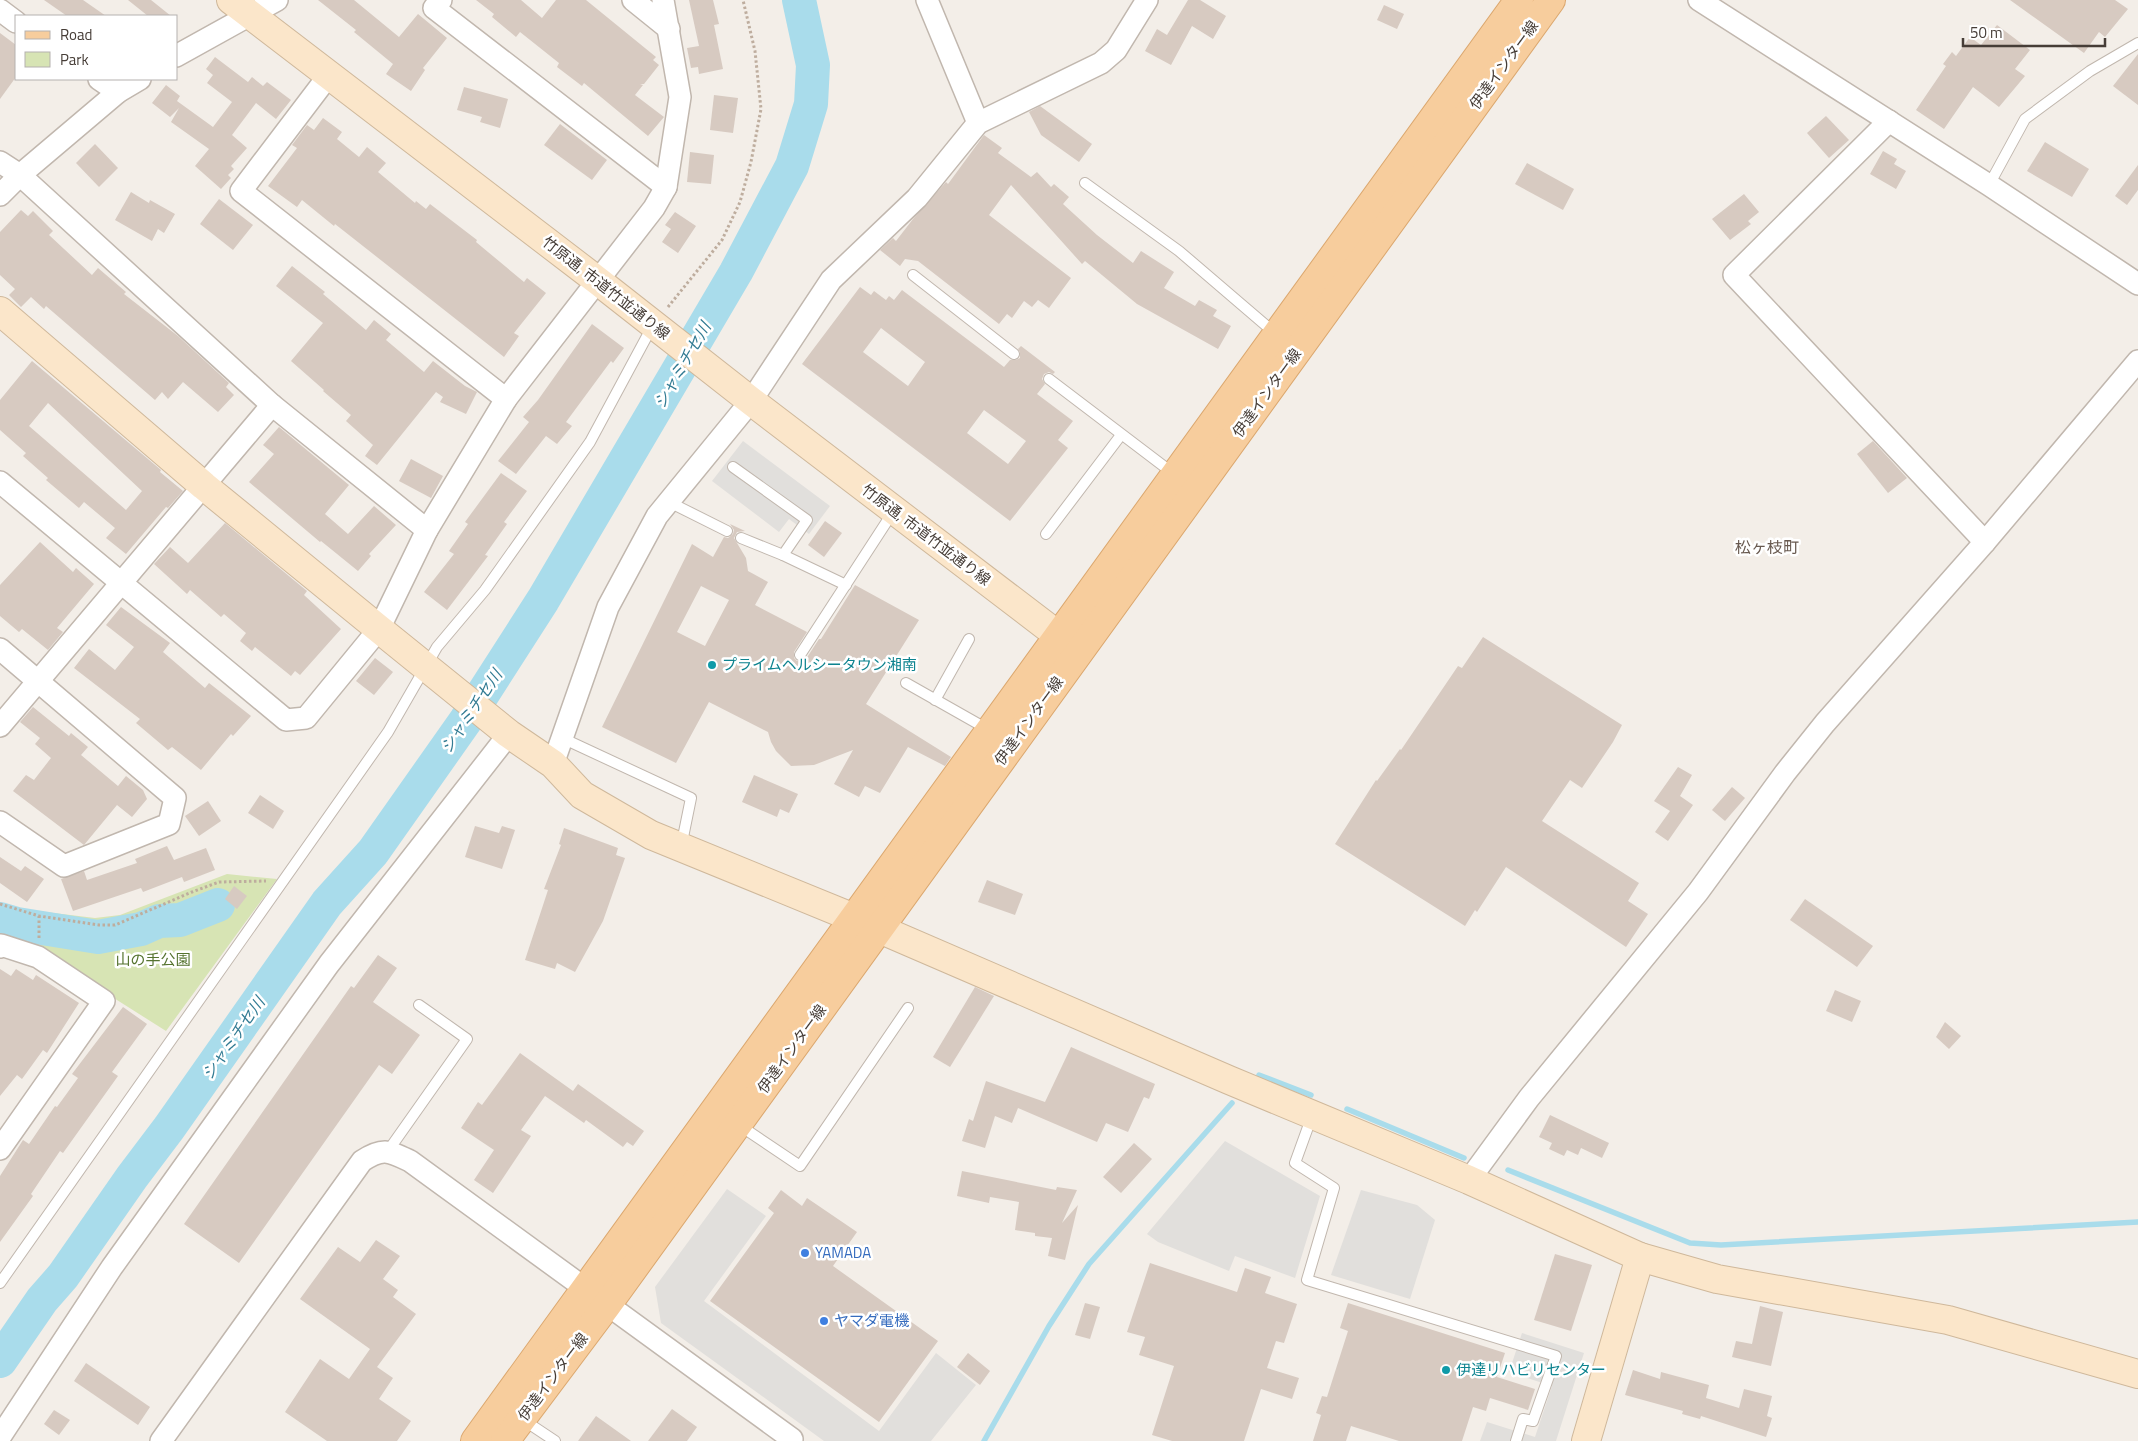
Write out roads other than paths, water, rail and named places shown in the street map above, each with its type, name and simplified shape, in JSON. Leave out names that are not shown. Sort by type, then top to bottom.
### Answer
[{"type":"main road","name":"伊達インター線","points":[[505,1441],[607,1305],[854,918],[1174,474],[1243,403],[1276,334],[1518,0]]},
{"type":"main road","name":"伊達インター線","points":[[475,1441],[584,1290],[878,930],[1080,652],[1243,403],[1551,0]]},
{"type":"street","points":[[178,54],[241,7],[277,0]]},
{"type":"street","points":[[440,0],[434,8],[666,187]]},
{"type":"street","points":[[633,0],[669,28]]},
{"type":"street","points":[[0,482],[286,720],[306,718],[379,629],[427,530],[506,398],[654,208],[666,187],[680,97],[669,28],[662,0]]},
{"type":"street","points":[[927,0],[978,123]]},
{"type":"street","points":[[553,764],[608,607],[657,516],[751,401],[831,280],[917,198],[978,123],[1101,63],[1116,50],[1147,0]]},
{"type":"street","points":[[1699,0],[1989,185],[2138,284]]},
{"type":"street","name":"竹原通, 市道竹並通り線","points":[[241,7],[894,511],[1080,652]]},
{"type":"street","points":[[0,10],[15,21]]},
{"type":"street","points":[[329,76],[241,191],[506,398]]},
{"type":"street","points":[[100,80],[118,92]]},
{"type":"street","points":[[0,195],[20,175],[118,92],[138,80]]},
{"type":"street","points":[[1889,121],[1734,275],[1985,542]]},
{"type":"street","points":[[0,162],[20,175],[272,405],[427,530]]},
{"type":"street","points":[[0,312],[204,486],[503,729],[553,764],[582,795],[651,835],[854,918],[878,930],[1312,1115],[1469,1180],[1640,1258],[1717,1279],[1948,1320],[2138,1374]]},
{"type":"street","points":[[1469,1180],[1530,1098],[1698,892],[1785,773],[1825,723],[1985,542],[2138,360]]},
{"type":"street","points":[[0,726],[120,582],[272,405]]},
{"type":"street","points":[[0,649],[175,798],[169,824],[64,866],[0,822]]},
{"type":"street","points":[[0,1437],[112,1267],[329,964],[503,729]]},
{"type":"street","points":[[0,947],[2,945],[38,957],[104,1001],[0,1149]]},
{"type":"street","points":[[161,1441],[362,1161],[375,1153],[388,1151],[410,1161],[584,1290],[792,1438],[790,1441]]},
{"type":"street","points":[[1586,1441],[1640,1258]]},
{"type":"lane","points":[[1989,185],[2025,119],[2090,70],[2138,43]]},
{"type":"lane","points":[[1085,184],[1179,251],[1276,334]]},
{"type":"lane","points":[[913,275],[1014,354]]},
{"type":"lane","points":[[0,1284],[388,732],[430,669],[437,647],[485,590],[590,442],[659,330]]},
{"type":"lane","points":[[1049,379],[1174,474]]},
{"type":"lane","points":[[1046,534],[1121,435]]},
{"type":"lane","points":[[733,466],[807,520],[783,555]]},
{"type":"lane","points":[[669,502],[727,532]]},
{"type":"lane","points":[[800,655],[894,511]]},
{"type":"lane","points":[[741,538],[783,555],[846,585]]},
{"type":"lane","points":[[935,700],[969,639]]},
{"type":"lane","points":[[906,683],[989,730]]},
{"type":"lane","points":[[562,738],[691,798],[681,847]]},
{"type":"lane","points":[[388,1151],[467,1040],[419,1005]]},
{"type":"lane","points":[[727,1116],[800,1166],[908,1008]]},
{"type":"lane","points":[[1312,1115],[1295,1163],[1334,1188],[1307,1280],[1556,1356],[1533,1421],[1523,1419],[1516,1441]]},
{"type":"lane","points":[[522,1418],[555,1441]]},
{"type":"waterway","name":"シャミチセ川","points":[[0,1361],[42,1300],[63,1276],[132,1177],[169,1128],[327,903],[373,852],[466,720],[543,600],[736,272],[792,166],[811,104],[813,65],[799,0]]},
{"type":"waterway","points":[[0,919],[17,924],[98,937],[141,929],[159,921],[180,920],[218,905]]},
{"type":"waterway","points":[[1259,1075],[1311,1095]]},
{"type":"waterway","points":[[984,1441],[1049,1326],[1089,1264],[1232,1103]]},
{"type":"waterway","points":[[1347,1109],[1464,1158]]},
{"type":"waterway","points":[[1508,1170],[1690,1243],[1721,1245],[2138,1222]]},
{"type":"place","name":"プライムヘルシータウン湘南","points":[[712,665]]},
{"type":"place","name":"YAMADA","points":[[805,1253]]},
{"type":"place","name":"ヤマダ電機","points":[[824,1321]]},
{"type":"place","name":"伊達リハビリセンター","points":[[1446,1370]]},
{"type":"district","name":"松ヶ枝町","points":[[1767,547]]},
{"type":"park label","name":"山の手公園","points":[[153,960]]}]
